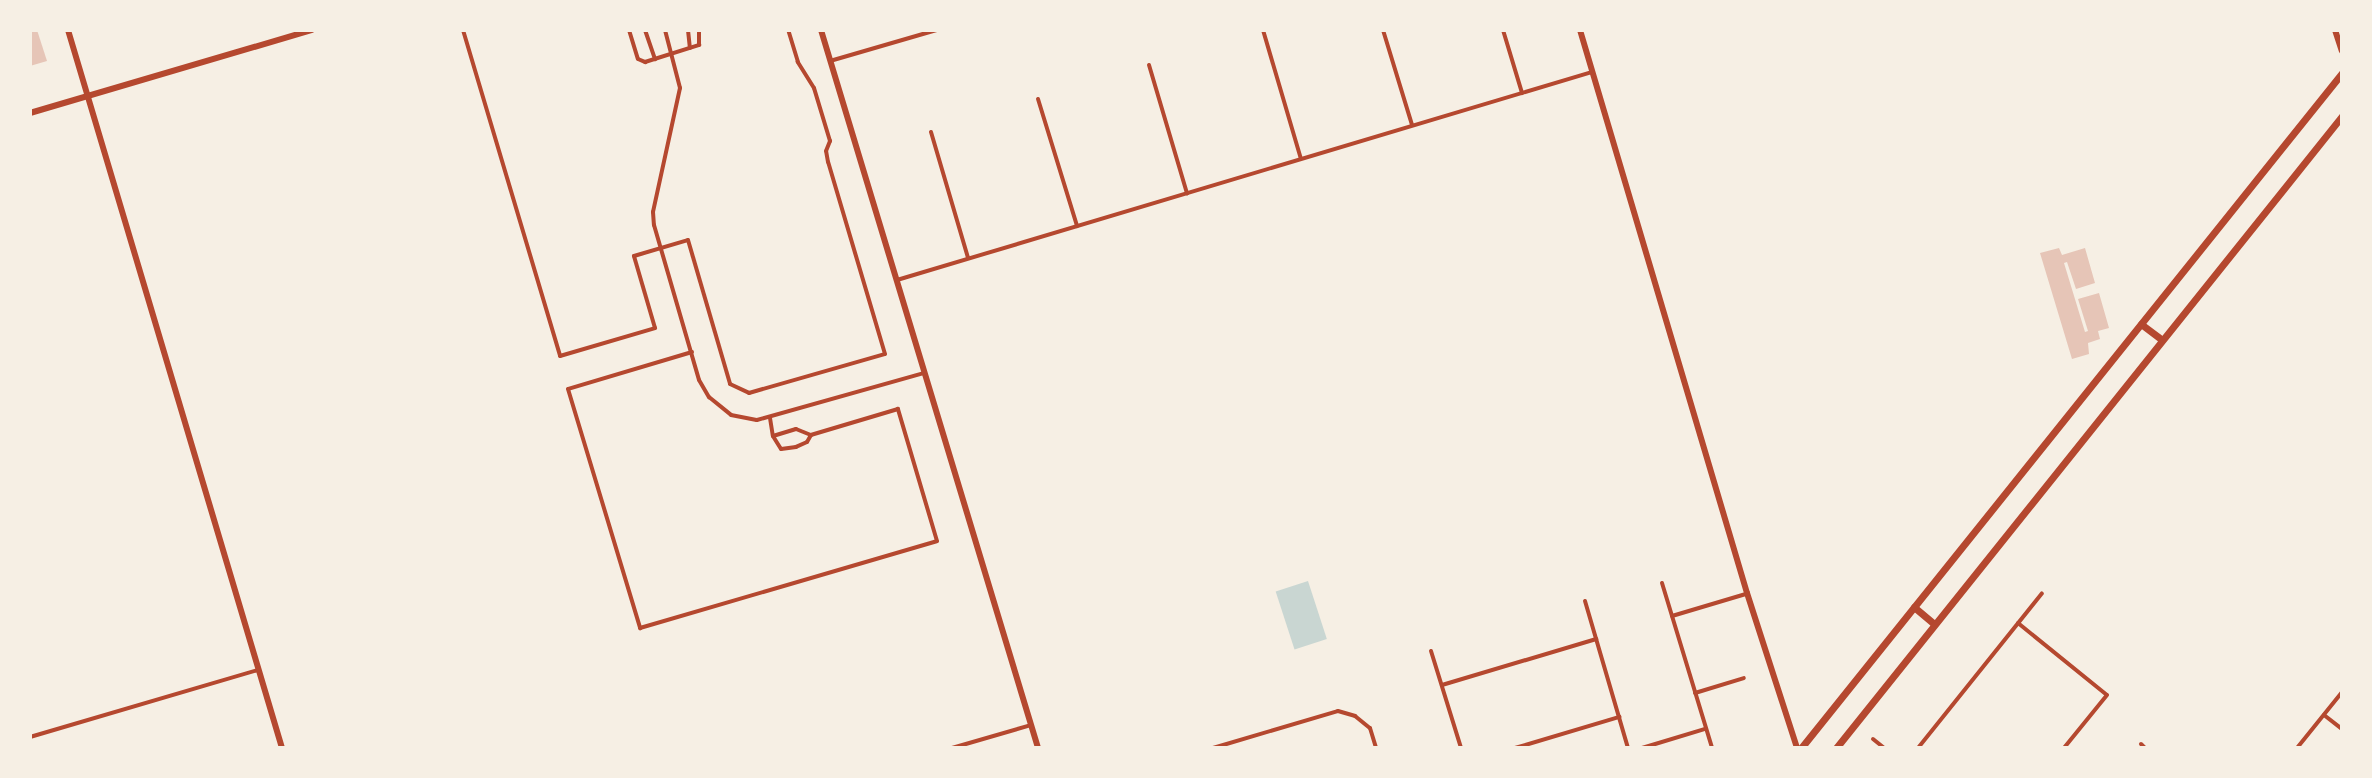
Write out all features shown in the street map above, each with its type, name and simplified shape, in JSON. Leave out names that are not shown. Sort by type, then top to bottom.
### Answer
[{"type":"main road","points":[[68,30],[282,748]]},
{"type":"main road","points":[[30,113],[312,30]]},
{"type":"main road","points":[[821,30],[1038,748]]},
{"type":"main road","points":[[1580,30],[1747,593],[1799,748]]},
{"type":"main road","points":[[2335,30],[2342,51]]},
{"type":"main road","points":[[1799,748],[2342,73]]},
{"type":"main road","points":[[1836,748],[2342,116]]},
{"type":"main road","points":[[2141,324],[2162,340]]},
{"type":"main road","points":[[1914,607],[1934,624]]},
{"type":"street","points":[[463,30],[560,356],[655,328],[634,256],[688,240],[730,384],[740,391],[759,391],[885,354],[828,162],[826,151],[830,141],[826,126],[814,88],[798,62],[788,30]]},
{"type":"street","points":[[629,30],[638,59],[655,59],[699,45],[699,30]]},
{"type":"street","points":[[645,30],[655,59]]},
{"type":"street","points":[[665,30],[680,88],[653,212],[660,248],[699,380],[716,404],[740,418],[770,418],[925,373]]},
{"type":"street","points":[[688,30],[690,48]]},
{"type":"street","points":[[830,61],[937,30]]},
{"type":"street","points":[[1263,30],[1301,159]]},
{"type":"street","points":[[1383,30],[1412,125]]},
{"type":"street","points":[[1503,30],[1522,93]]},
{"type":"street","points":[[902,32],[904,40]]},
{"type":"street","points":[[1149,65],[1187,193]]},
{"type":"street","points":[[897,280],[1592,72]]},
{"type":"street","points":[[1038,99],[1077,226]]},
{"type":"street","points":[[931,132],[968,258]]},
{"type":"street","points":[[692,352],[568,389],[640,628],[937,541],[898,409],[811,435],[796,429],[773,436]]},
{"type":"street","points":[[770,418],[776,444],[786,449],[807,442],[811,435]]},
{"type":"street","points":[[1662,583],[1712,748]]},
{"type":"street","points":[[1672,616],[1747,593]]},
{"type":"street","points":[[1918,748],[2042,593]]},
{"type":"street","points":[[1585,601],[1628,748]]},
{"type":"street","points":[[2018,623],[2107,695],[2064,748]]},
{"type":"street","points":[[1442,685],[1596,639]]},
{"type":"street","points":[[1431,651],[1461,748]]},
{"type":"street","points":[[30,737],[258,670]]},
{"type":"street","points":[[1695,693],[1744,678]]},
{"type":"street","points":[[2297,748],[2342,692]]},
{"type":"street","points":[[1213,748],[1338,711],[1359,719],[1370,728],[1376,748]]},
{"type":"street","points":[[2324,715],[2342,729]]},
{"type":"street","points":[[1515,748],[1619,717]]},
{"type":"street","points":[[952,748],[1031,725]]},
{"type":"street","points":[[1642,748],[1706,729]]},
{"type":"street","points":[[1873,739],[1884,748]]},
{"type":"shaded area","points":[[1308,581],[1327,639],[1295,650],[1276,592]]},
{"type":"building","points":[[30,30],[37,30],[47,61],[30,66]]},
{"type":"building","points":[[2059,248],[2062,255],[2085,248],[2095,283],[2076,289],[2067,262],[2064,263],[2085,332],[2088,331],[2078,299],[2099,293],[2109,328],[2098,331],[2100,339],[2088,343],[2089,354],[2072,359],[2040,253]]}]
